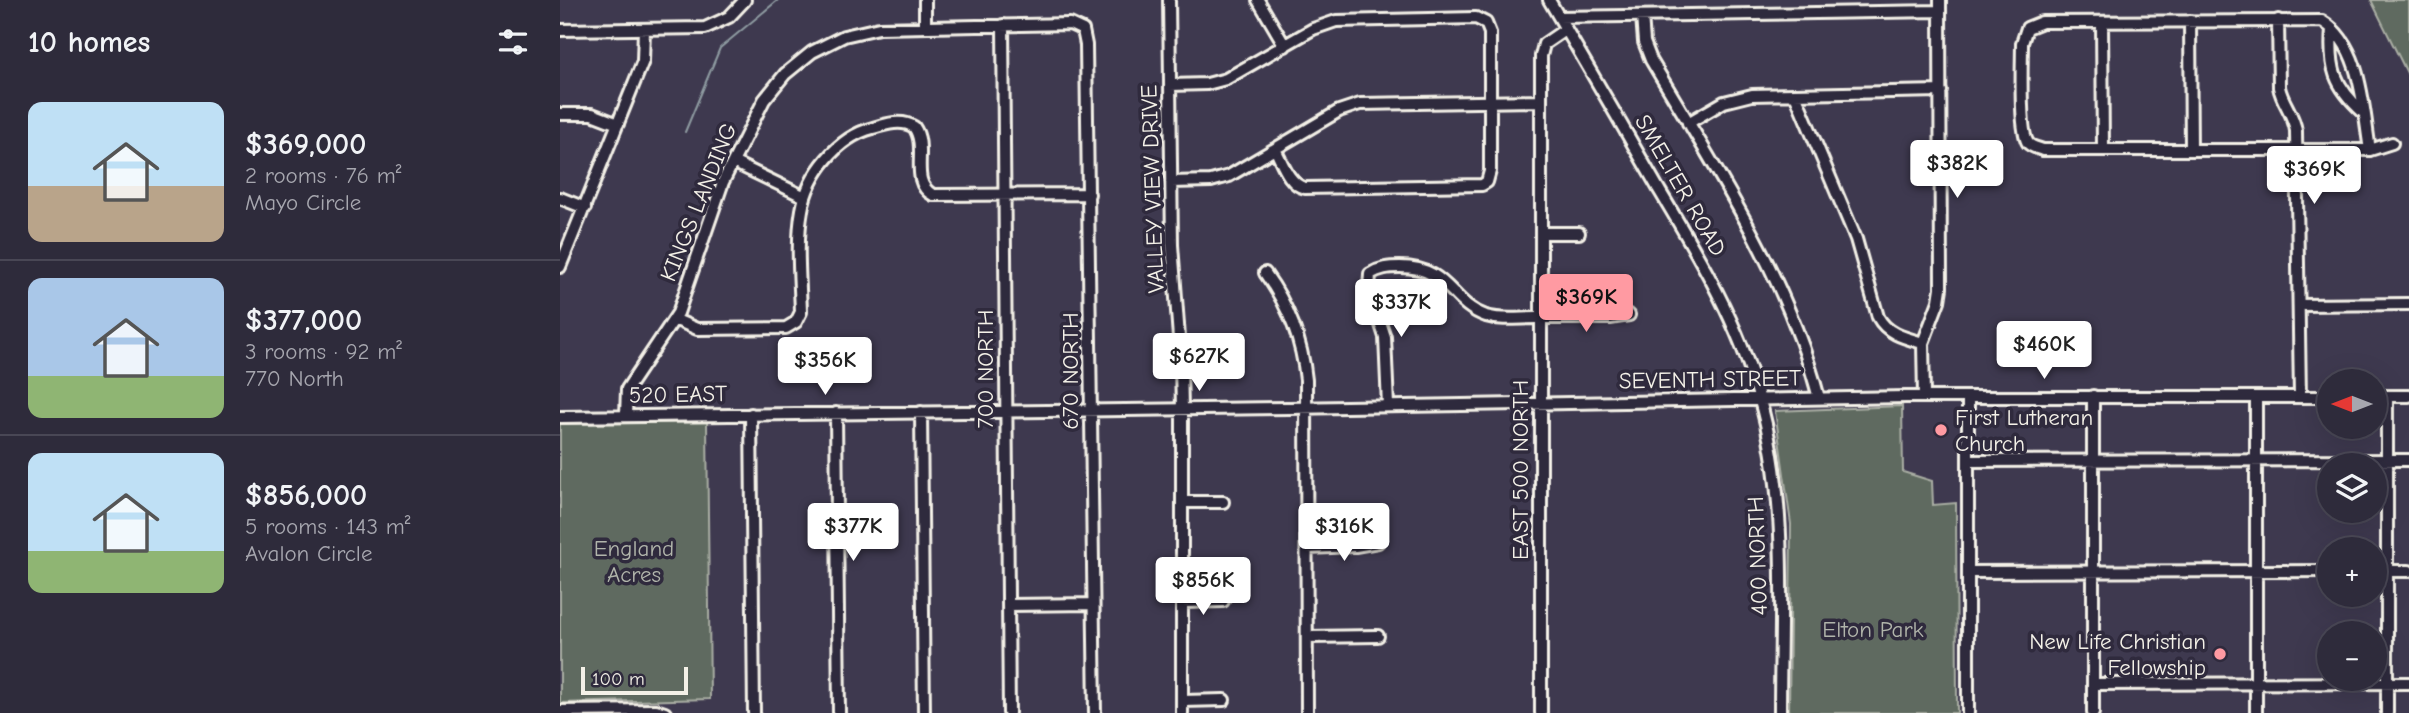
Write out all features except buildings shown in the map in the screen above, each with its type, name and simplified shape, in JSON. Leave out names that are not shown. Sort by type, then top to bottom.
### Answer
[{"type":"street","points":[[560,30],[698,29],[729,17],[744,0]]},
{"type":"street","points":[[925,0],[925,26]]},
{"type":"street","name":"VALLEY VIEW DRIVE","points":[[1169,0],[1172,245],[1182,409],[1182,713]]},
{"type":"street","points":[[1258,0],[1285,46]]},
{"type":"street","name":"SMELTER ROAD","points":[[1549,0],[1705,267],[1741,343],[1760,398]]},
{"type":"street","points":[[1559,17],[1940,5],[1941,288],[1939,301],[1923,343],[1924,397]]},
{"type":"street","points":[[1642,16],[1643,37],[1648,54],[1773,271],[1804,345],[1819,398]]},
{"type":"street","points":[[1170,85],[1220,82],[1318,27],[1342,20],[1476,18],[1486,23],[1490,33],[1490,171],[1487,182],[1482,185],[1298,187],[1275,149]]},
{"type":"street","points":[[2278,20],[2279,87],[2295,124],[2297,150],[2300,397]]},
{"type":"street","points":[[2190,21],[2191,150]]},
{"type":"street","points":[[2370,150],[2360,83],[2343,39],[2322,21],[2042,22],[2028,28],[2022,43],[2023,128],[2028,143],[2043,150],[2370,150],[2392,143]]},
{"type":"street","points":[[2102,22],[2103,150]]},
{"type":"street","name":"KINGS LANDING","points":[[626,416],[627,389],[674,319],[719,193],[733,163],[764,100],[793,66],[822,46],[844,36],[890,27],[1070,24],[1083,30]]},
{"type":"street","name":"700 NORTH","points":[[1003,25],[1009,713]]},
{"type":"street","points":[[560,267],[643,61],[644,29]]},
{"type":"street","name":"EAST 500 NORTH","points":[[1541,713],[1542,49],[1544,44],[1566,29]]},
{"type":"street","points":[[2332,29],[2330,54],[2335,77],[2342,90],[2363,112]]},
{"type":"street","name":"670 NORTH","points":[[1083,30],[1086,45],[1089,194],[1095,713]]},
{"type":"street","points":[[1688,123],[1738,97],[1941,91]]},
{"type":"street","points":[[1795,94],[1856,239],[1878,317],[1892,332],[1923,343]]},
{"type":"street","points":[[1171,181],[1210,181],[1223,178],[1339,111],[1360,104],[1541,101]]},
{"type":"street","points":[[560,114],[592,114],[618,124]]},
{"type":"street","points":[[674,319],[690,327],[708,329],[786,328],[796,322],[801,312],[800,227],[805,197],[823,164],[835,150],[847,140],[875,127],[901,122],[911,124],[919,134],[920,178],[927,191],[941,196],[1089,194]]},
{"type":"street","points":[[733,163],[805,197]]},
{"type":"street","points":[[560,198],[585,208]]},
{"type":"street","points":[[1541,233],[1579,233]]},
{"type":"street","points":[[1388,406],[1387,349],[1382,324],[1369,289],[1370,274],[1384,267],[1416,268],[1430,272],[1443,280],[1466,304],[1485,315],[1499,318],[1610,318],[1629,315]]},
{"type":"street","points":[[1265,274],[1287,307],[1305,367],[1307,713]]},
{"type":"street","points":[[2299,305],[2409,304]]},
{"type":"street","points":[[2093,396],[2093,713]]},
{"type":"street","points":[[2387,396],[2409,396]]},
{"type":"street","points":[[1968,397],[1968,713]]},
{"type":"street","points":[[2256,397],[2256,713]]},
{"type":"street","name":"SEVENTH STREET","points":[[1091,409],[1541,404],[1760,398],[2317,397]]},
{"type":"street","name":"400 NORTH","points":[[1760,398],[1772,457],[1779,524],[1780,713]]},
{"type":"street","name":"520 EAST","points":[[560,417],[1091,409]]},
{"type":"street","points":[[921,412],[924,713]]},
{"type":"street","points":[[836,413],[839,713]]},
{"type":"street","points":[[751,414],[754,713]]},
{"type":"street","points":[[1968,460],[2317,460]]},
{"type":"street","points":[[2387,460],[2409,460]]},
{"type":"street","points":[[1182,502],[1223,502]]},
{"type":"street","points":[[1307,548],[1355,547],[1378,542]]},
{"type":"street","points":[[1968,572],[2317,571]]},
{"type":"street","points":[[2387,571],[2409,571]]},
{"type":"street","points":[[1182,602],[1223,601]]},
{"type":"street","points":[[1008,605],[1093,604]]},
{"type":"street","points":[[1307,637],[1378,636]]},
{"type":"street","points":[[2093,684],[2317,683]]},
{"type":"street","points":[[2387,683],[2409,683]]},
{"type":"street","points":[[2387,691],[2387,713]]},
{"type":"street","points":[[1182,701],[1224,700]]},
{"type":"street","points":[[560,711],[656,710],[665,713]]},
{"type":"green space","points":[[2371,0],[2409,0],[2409,77]]},
{"type":"green space","name":"Elton Park","points":[[1902,406],[1903,472],[1932,481],[1933,505],[1956,503],[1957,713],[1789,713],[1791,524],[1775,411]]},
{"type":"green space","name":"England Acres","points":[[707,422],[710,699],[560,703],[560,424]]},
{"type":"waterway","points":[[685,132],[720,48],[778,0]]},
{"type":"place","name":"First Lutheran Church","points":[[1941,430]]},
{"type":"place","name":"New Life Christian Fellowship","points":[[2220,654]]}]
